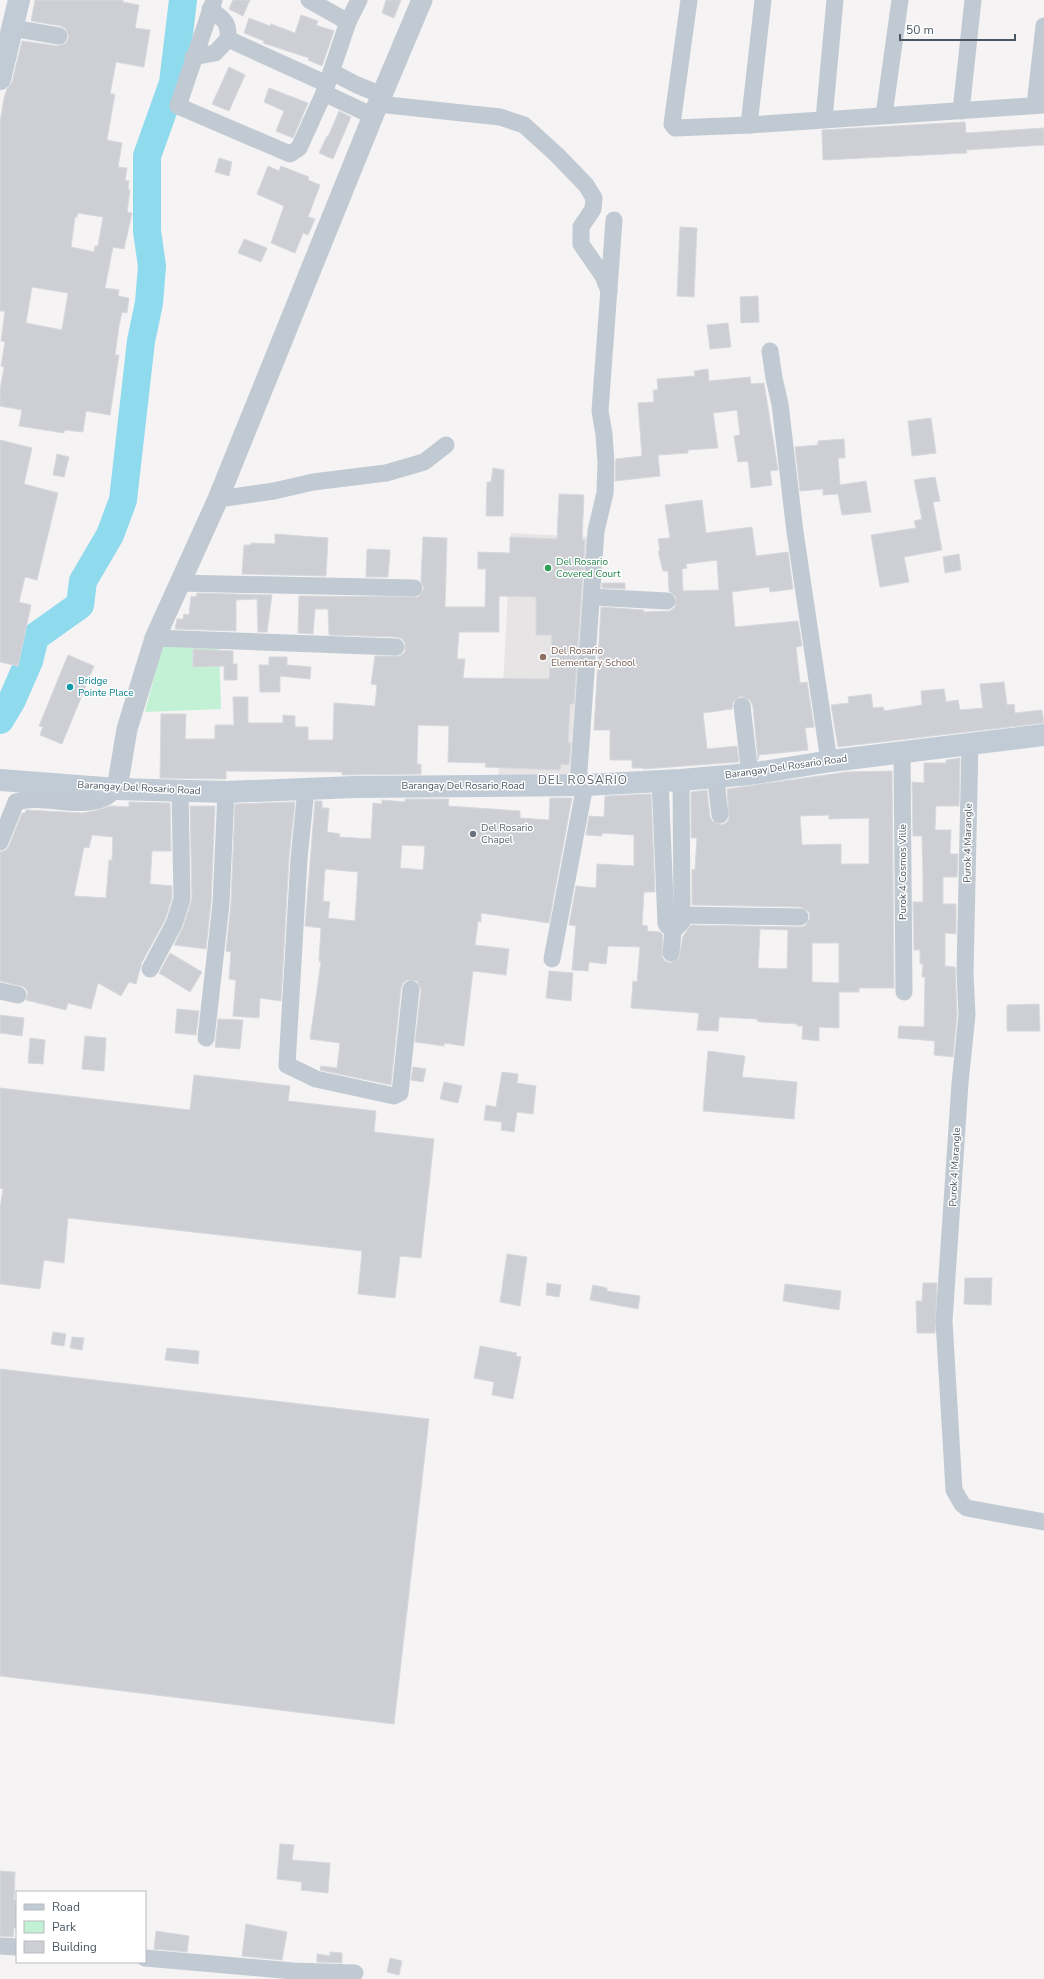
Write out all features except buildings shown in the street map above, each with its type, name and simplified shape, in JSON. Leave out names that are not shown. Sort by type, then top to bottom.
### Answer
[{"type":"main road","points":[[0,79],[19,0]]},
{"type":"main road","name":"Barangay Del Rosario Road","points":[[0,780],[117,789],[226,792],[306,789],[582,785],[750,774],[829,761],[1044,735]]},
{"type":"street","points":[[309,0],[348,22]]},
{"type":"street","points":[[212,4],[193,57],[178,106],[290,154],[300,148],[328,83],[348,22],[359,0]]},
{"type":"street","points":[[0,842],[16,802],[27,799],[86,803],[103,799],[117,789],[127,729],[155,638],[218,499],[422,0]]},
{"type":"street","points":[[689,0],[672,124],[675,128],[749,125],[1040,105],[1044,26]]},
{"type":"street","points":[[749,125],[763,0]]},
{"type":"street","points":[[824,119],[835,0]]},
{"type":"street","points":[[884,115],[900,0]]},
{"type":"street","points":[[961,111],[973,0]]},
{"type":"street","points":[[193,57],[215,53],[228,39],[228,29],[225,20],[212,4]]},
{"type":"street","points":[[12,28],[59,36]]},
{"type":"street","points":[[228,39],[378,105],[500,117],[524,125],[557,155],[586,185],[594,198],[593,209],[582,227],[581,244],[603,276],[610,291]]},
{"type":"street","points":[[328,83],[357,85],[378,105]]},
{"type":"street","points":[[552,959],[582,785],[596,531],[604,493],[605,456],[600,410],[610,291],[614,220]]},
{"type":"street","points":[[770,351],[780,404],[795,532],[829,761]]},
{"type":"street","points":[[218,499],[274,491],[313,482],[386,473],[424,462],[446,445]]},
{"type":"street","points":[[179,583],[414,588]]},
{"type":"street","points":[[592,597],[667,601]]},
{"type":"street","points":[[155,638],[396,647]]},
{"type":"street","points":[[742,706],[750,774]]},
{"type":"street","name":"Purok 4 Marangle","points":[[970,743],[965,973],[967,1015],[960,1083],[944,1321],[954,1490],[962,1504],[967,1508],[1044,1522]]},
{"type":"street","name":"Purok 4 Cosmos Ville","points":[[902,752],[904,992]]},
{"type":"street","points":[[718,776],[717,790],[720,815]]},
{"type":"street","points":[[671,780],[682,915],[682,922],[673,931],[671,953]]},
{"type":"street","points":[[671,780],[665,919],[666,924],[673,931]]},
{"type":"street","points":[[306,789],[299,859],[287,1065],[316,1079],[394,1096],[398,1095],[400,1092],[411,989]]},
{"type":"street","points":[[150,968],[174,924],[182,899],[180,790]]},
{"type":"street","points":[[206,1038],[221,904],[226,792]]},
{"type":"street","points":[[682,915],[800,917]]},
{"type":"street","points":[[0,991],[18,995]]},
{"type":"street","points":[[0,1946],[16,1947]]},
{"type":"street","points":[[146,1958],[293,1971],[355,1973]]},
{"type":"shaded area","name":"Del Rosario Elementary School","points":[[511,533],[590,537],[575,776],[498,780]]},
{"type":"green space","points":[[162,646],[219,647],[221,709],[145,712]]},
{"type":"waterway","points":[[0,720],[12,700],[29,661],[35,637],[80,605],[83,581],[110,535],[123,500],[141,341],[149,303],[152,266],[147,231],[147,156],[173,83],[183,0]]},
{"type":"place","name":"Del Rosario Covered Court","points":[[548,568]]},
{"type":"place","name":"Del Rosario Elementary School","points":[[543,657]]},
{"type":"place","name":"Bridge Pointe Place","points":[[70,687]]},
{"type":"place","name":"Del Rosario Chapel","points":[[473,834]]},
{"type":"district","name":"DEL ROSARIO","points":[[583,780]]}]
